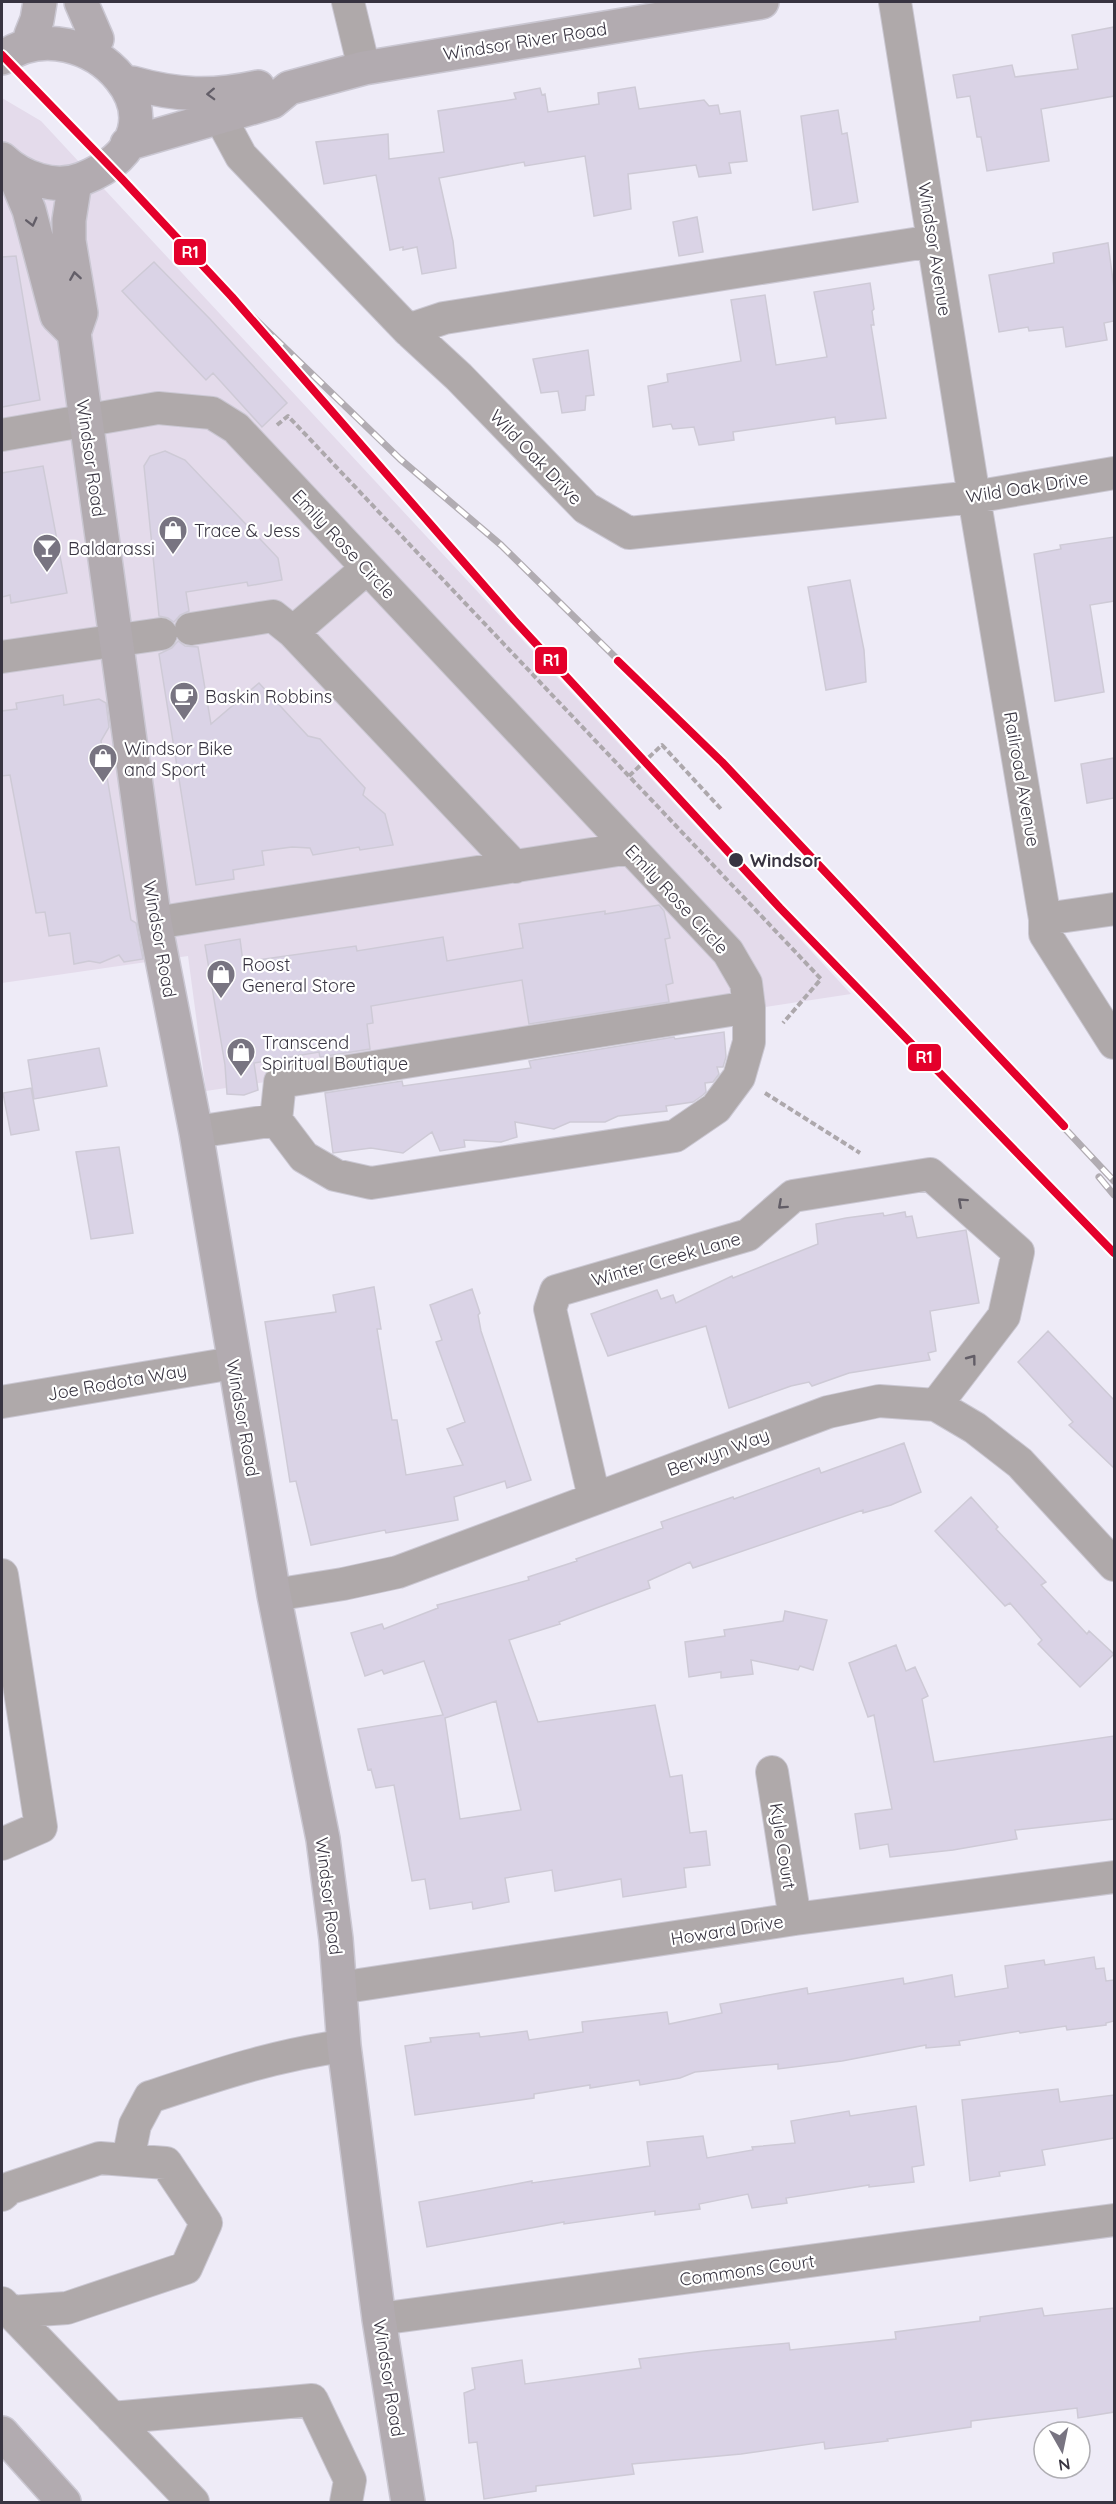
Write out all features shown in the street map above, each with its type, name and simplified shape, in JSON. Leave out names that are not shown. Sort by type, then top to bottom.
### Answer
[{"type":"main road","points":[[31,34],[37,20],[40,2]]},
{"type":"main road","points":[[6,163],[41,181],[75,182],[109,165],[127,144],[135,120],[136,107],[132,83],[122,65],[97,39],[81,2]]},
{"type":"main road","name":"Windsor River Road","points":[[132,83],[189,95],[226,94],[268,86],[290,88],[364,68],[762,2]]},
{"type":"main road","points":[[2,58],[9,49],[31,34],[49,29],[67,29],[97,39]]},
{"type":"main road","name":"Windsor River Road","points":[[127,144],[272,102],[290,88]]},
{"type":"main road","points":[[6,163],[28,210],[57,316],[74,333]]},
{"type":"main road","name":"Windsor Road","points":[[75,182],[69,220],[69,241],[81,313],[74,333],[118,640],[155,923],[196,1132],[233,1363],[274,1595],[323,1839],[336,1939],[344,2046],[379,2319],[408,2502]]},
{"type":"main road","points":[[2,2433],[64,2502]]},
{"type":"street","points":[[348,2],[364,68]]},
{"type":"street","name":"Windsor Avenue","points":[[895,2],[974,497]]},
{"type":"street","name":"Wild Oak Drive","points":[[219,117],[241,156],[408,330],[459,377],[586,508],[629,533],[974,497],[1114,473]]},
{"type":"street","points":[[408,330],[444,318],[933,241]]},
{"type":"street","name":"Emily Rose Circle","points":[[2,435],[158,408],[212,413],[236,428],[728,952],[746,983],[749,1042],[739,1077],[716,1108],[675,1136],[371,1183],[335,1175],[304,1157],[276,1120]]},
{"type":"street","name":"Railroad Avenue","points":[[974,497],[1045,919],[1045,934],[1114,1043]]},
{"type":"street","points":[[293,632],[366,569]]},
{"type":"street","points":[[2,657],[273,616],[293,632],[515,867]]},
{"type":"street","points":[[155,923],[630,848]]},
{"type":"street","points":[[1045,919],[1114,909]]},
{"type":"street","points":[[196,1132],[276,1120],[280,1082],[748,1007]]},
{"type":"street","name":"Winter Creek Lane","points":[[594,1497],[550,1310],[556,1291],[748,1235],[793,1196],[930,1174],[1018,1252],[1004,1316],[936,1406]]},
{"type":"street","name":"Joe Rodota Way","points":[[2,1402],[233,1363]]},
{"type":"street","name":"Berwyn Way","points":[[274,1595],[398,1572],[594,1497],[828,1412],[879,1401],[936,1406],[975,1428],[1020,1463],[1114,1565]]},
{"type":"street","points":[[2,1575],[40,1827],[2,1844]]},
{"type":"street","name":"Kyle Court","points":[[772,1772],[795,1919]]},
{"type":"street","name":"Howard Drive","points":[[339,1988],[795,1919],[1114,1877]]},
{"type":"street","points":[[128,2160],[135,2125],[150,2097],[222,2074],[318,2049],[344,2046]]},
{"type":"street","points":[[2,2195],[10,2188],[100,2158],[166,2163],[206,2223],[186,2268],[67,2308],[6,2307]]},
{"type":"street","name":"Commons Court","points":[[379,2319],[1114,2220]]},
{"type":"street","points":[[6,2307],[193,2502]]},
{"type":"street","points":[[111,2418],[312,2400],[350,2480],[346,2502]]},
{"type":"path","points":[[277,425],[288,416],[821,980],[784,1019],[780,1030]]},
{"type":"path","points":[[629,776],[662,745],[721,809]]},
{"type":"path","points":[[739,1077],[821,1127],[899,1179]]},
{"type":"shaded area","points":[[2,98],[41,121],[851,994],[206,1091],[188,956],[2,983]]},
{"type":"building","points":[[1114,27],[1114,96],[1041,109],[1049,161],[987,171],[981,137],[977,137],[970,96],[957,98],[953,75],[1012,65],[1015,77],[1078,69],[1072,35]]},
{"type":"building","points":[[635,87],[639,109],[704,100],[709,106],[718,105],[720,114],[740,111],[747,161],[729,163],[731,173],[699,177],[696,165],[628,174],[631,209],[594,216],[585,156],[525,166],[524,162],[439,178],[453,241],[456,268],[422,274],[417,247],[390,250],[376,175],[324,184],[316,142],[388,134],[389,159],[444,152],[438,111],[516,99],[514,93],[540,88],[542,95],[545,94],[548,112],[599,104],[598,93]]},
{"type":"building","points":[[838,110],[842,134],[847,133],[858,202],[813,210],[801,116]]},
{"type":"building","points":[[697,217],[703,252],[679,256],[673,222]]},
{"type":"building","points":[[1108,243],[1114,288],[1114,321],[1104,323],[1107,340],[1066,347],[1063,327],[1029,331],[1028,327],[999,332],[989,275],[1054,263],[1053,253]]},
{"type":"building","points":[[16,256],[40,400],[2,407],[2,257]]},
{"type":"building","points":[[154,262],[287,403],[262,427],[213,373],[206,380],[122,291]]},
{"type":"building","points":[[870,283],[874,309],[872,311],[874,325],[871,325],[886,418],[836,424],[835,417],[733,432],[734,440],[699,445],[694,427],[673,429],[671,424],[653,427],[648,386],[668,382],[667,374],[741,361],[731,300],[765,295],[776,365],[827,357],[814,292]]},
{"type":"building","points":[[588,350],[594,395],[586,396],[585,410],[562,413],[558,391],[541,393],[533,359]]},
{"type":"building","points":[[165,451],[185,460],[278,558],[282,580],[248,586],[247,582],[186,592],[189,611],[180,615],[174,622],[159,616],[144,466],[150,456]]},
{"type":"building","points":[[43,466],[67,593],[11,603],[10,595],[2,597],[2,473]]},
{"type":"building","points":[[1114,537],[1114,601],[1090,605],[1104,692],[1055,701],[1034,554],[1061,549],[1060,545]]},
{"type":"building","points":[[850,580],[864,650],[866,682],[826,690],[808,587]]},
{"type":"building","points":[[178,641],[185,646],[198,647],[211,724],[259,683],[308,736],[320,739],[365,788],[363,795],[385,814],[393,845],[360,850],[359,847],[313,855],[310,848],[292,847],[262,851],[264,865],[233,870],[234,879],[196,885],[159,654],[172,648]]},
{"type":"building","points":[[63,695],[64,705],[99,699],[106,703],[109,727],[101,741],[131,920],[136,923],[143,959],[124,962],[119,955],[100,963],[89,961],[74,964],[70,933],[49,936],[45,912],[36,913],[10,775],[2,776],[2,711],[17,709],[16,703]]},
{"type":"building","points":[[1114,758],[1114,798],[1087,803],[1081,764]]},
{"type":"building","points":[[659,905],[664,911],[670,938],[665,939],[673,983],[666,985],[669,1002],[529,1024],[522,980],[371,1006],[373,1023],[367,1024],[370,1049],[320,1057],[319,1052],[254,1063],[258,1090],[244,1095],[227,1094],[225,1065],[205,945],[240,939],[243,962],[356,946],[357,951],[443,937],[447,961],[523,948],[519,924]]},
{"type":"building","points":[[724,1032],[726,1057],[723,1067],[717,1067],[719,1074],[713,1082],[705,1083],[706,1092],[703,1095],[693,1102],[666,1106],[667,1111],[618,1116],[605,1122],[570,1122],[554,1129],[515,1122],[517,1137],[501,1142],[464,1140],[465,1147],[440,1151],[432,1132],[403,1153],[371,1148],[333,1153],[325,1093],[402,1081],[403,1086],[531,1068],[529,1061],[534,1060],[674,1037],[675,1039]]},
{"type":"building","points":[[99,1048],[107,1086],[34,1099],[28,1060]]},
{"type":"building","points":[[31,1088],[39,1130],[11,1135],[3,1093]]},
{"type":"building","points":[[119,1147],[133,1233],[91,1239],[76,1152]]},
{"type":"building","points":[[905,1212],[906,1217],[912,1216],[917,1238],[966,1230],[979,1303],[930,1311],[936,1351],[928,1353],[930,1360],[849,1373],[812,1386],[809,1382],[791,1386],[729,1408],[706,1326],[608,1356],[591,1314],[657,1290],[661,1299],[673,1295],[676,1303],[732,1276],[733,1278],[818,1244],[816,1224],[883,1213],[884,1216]]},
{"type":"building","points":[[374,1287],[381,1329],[377,1329],[392,1420],[397,1420],[406,1475],[463,1465],[447,1429],[465,1422],[436,1342],[442,1340],[430,1305],[472,1289],[480,1313],[478,1315],[481,1331],[531,1480],[507,1488],[505,1481],[454,1497],[458,1520],[386,1533],[385,1530],[311,1545],[296,1481],[290,1482],[265,1322],[336,1312],[333,1295]]},
{"type":"building","points":[[1048,1331],[1114,1400],[1114,1468],[1069,1425],[1073,1422],[1018,1362]]},
{"type":"building","points":[[904,1443],[921,1492],[891,1505],[863,1513],[863,1510],[693,1568],[690,1562],[648,1581],[650,1588],[559,1622],[560,1624],[509,1640],[538,1722],[655,1705],[670,1777],[682,1775],[690,1833],[706,1831],[710,1865],[684,1868],[686,1887],[623,1897],[621,1879],[555,1891],[552,1870],[505,1878],[509,1902],[473,1909],[472,1902],[430,1909],[425,1879],[412,1881],[394,1785],[376,1788],[371,1769],[368,1770],[358,1729],[443,1715],[424,1661],[384,1674],[382,1670],[365,1676],[351,1633],[382,1624],[384,1629],[438,1608],[437,1605],[529,1580],[528,1577],[663,1528],[661,1522],[733,1497],[734,1499],[819,1468],[821,1473]],"holes":[[[496,1701],[521,1810],[460,1819],[445,1718]]]},
{"type":"building","points":[[971,1497],[998,1527],[996,1529],[1046,1582],[1041,1585],[1087,1634],[1089,1631],[1114,1654],[1080,1687],[1038,1644],[1042,1640],[1010,1603],[1005,1606],[935,1531]]},
{"type":"building","points":[[785,1611],[827,1620],[813,1670],[800,1666],[798,1670],[751,1660],[753,1674],[721,1678],[721,1672],[689,1677],[685,1642],[725,1636],[724,1630],[783,1621]]},
{"type":"building","points":[[896,1645],[906,1671],[915,1667],[928,1696],[922,1699],[934,1762],[1114,1736],[1114,1819],[1015,1830],[1017,1839],[953,1850],[890,1857],[888,1844],[860,1849],[855,1814],[892,1809],[874,1715],[868,1717],[849,1663]]},
{"type":"building","points":[[1094,1957],[1096,1969],[1104,1968],[1106,1981],[1114,1980],[1114,2021],[1106,2025],[1067,2030],[1066,2026],[1020,2033],[1019,2031],[959,2041],[960,2045],[926,2048],[926,2045],[842,2061],[778,2069],[778,2064],[695,2072],[680,2078],[640,2085],[639,2080],[590,2088],[590,2085],[534,2094],[534,2098],[415,2115],[405,2046],[431,2042],[430,2038],[479,2033],[480,2037],[527,2031],[529,2040],[583,2032],[582,2022],[667,2012],[669,2024],[722,2013],[720,2004],[807,1988],[808,1994],[903,1978],[904,1984],[952,1975],[955,1997],[1008,1988],[1005,1966],[1044,1960],[1045,1965]]},
{"type":"building","points":[[1058,2089],[1060,2102],[1114,2095],[1114,2138],[1042,2150],[1045,2165],[999,2172],[1000,2176],[970,2181],[962,2100]]},
{"type":"building","points":[[916,2106],[924,2165],[912,2167],[914,2182],[869,2187],[869,2185],[786,2198],[787,2203],[752,2208],[748,2194],[699,2204],[700,2209],[655,2215],[655,2211],[564,2224],[564,2222],[427,2247],[419,2202],[532,2181],[532,2183],[650,2166],[647,2142],[703,2136],[707,2158],[753,2150],[752,2147],[795,2143],[791,2121],[849,2111],[850,2116]]},
{"type":"building","points":[[1042,2308],[1044,2316],[1114,2308],[1114,2412],[1078,2418],[1077,2408],[971,2421],[971,2427],[825,2449],[824,2442],[741,2454],[632,2464],[634,2474],[536,2486],[536,2491],[484,2499],[477,2442],[469,2443],[464,2393],[475,2389],[472,2368],[522,2360],[525,2384],[641,2368],[639,2359],[704,2351],[789,2343],[790,2350],[896,2339],[895,2332],[980,2321],[980,2317]]},
{"type":"railway","points":[[232,297],[400,459],[501,545],[722,762],[1114,1181]]},
{"type":"railway","points":[[837,968],[1114,1253]]},
{"type":"railway","points":[[1099,1177],[1114,1195]]},
{"type":"transit line","name":"R1","points":[[2,55],[232,297],[514,620],[780,908],[1114,1253]]},
{"type":"transit line","name":"R1","points":[[618,661],[722,762],[1064,1126]]},
{"type":"place","name":"Trace & Jess","points":[[173,556]]},
{"type":"place","name":"Baldarassi","points":[[47,574]]},
{"type":"place","name":"Baskin Robbins","points":[[184,722]]},
{"type":"place","name":"Windsor Bike and Sport","points":[[103,784]]},
{"type":"place","name":"Windsor","points":[[736,860]]},
{"type":"place","name":"Roost General Store","points":[[221,1000]]},
{"type":"place","name":"Transcend Spiritual Boutique","points":[[241,1078]]}]
